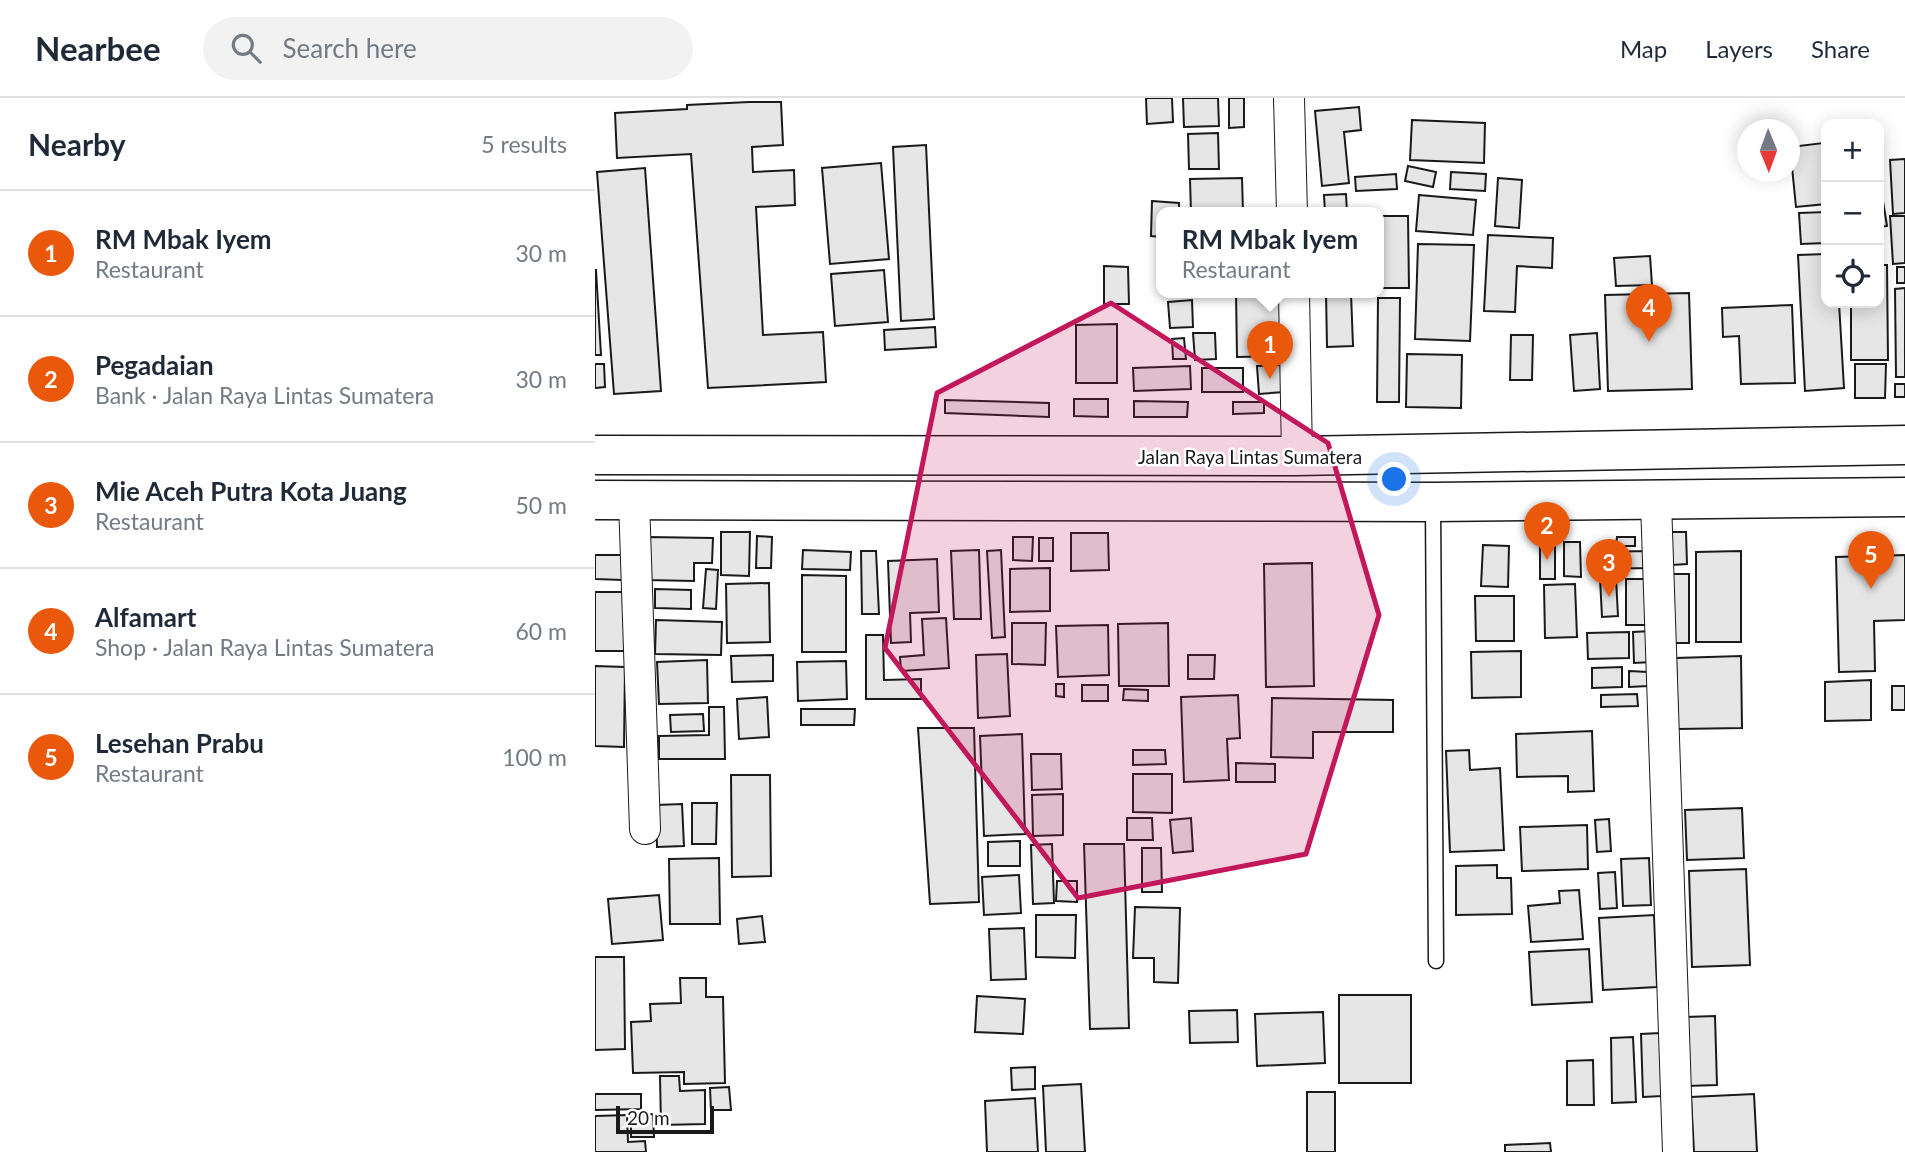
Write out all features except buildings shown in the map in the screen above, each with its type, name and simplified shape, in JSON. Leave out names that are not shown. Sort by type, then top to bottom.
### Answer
[{"type":"highway","name":"Jalan Raya Lintas Sumatera","points":[[595,455],[1297,456],[1905,445]]},
{"type":"highway","points":[[595,500],[1656,502],[1905,497]]},
{"type":"street","points":[[1289,98],[1292,207]]},
{"type":"street","points":[[1294,298],[1297,456]]},
{"type":"street","points":[[634,500],[645,829]]},
{"type":"street","points":[[1656,502],[1678,1152]]},
{"type":"lane","points":[[1433,502],[1436,961]]},
{"type":"highlighted area","points":[[1111,303],[1328,443],[1379,615],[1306,854],[1078,898],[885,648],[937,393]]},
{"type":"place","name":"Alfamart","points":[[1649,342]]},
{"type":"place","name":"RM Mbak Iyem","points":[[1270,379]]},
{"type":"place","name":"Pegadaian","points":[[1547,560]]},
{"type":"place","name":"Lesehan Prabu","points":[[1871,589]]},
{"type":"place","name":"Mie Aceh Putra Kota Juang","points":[[1609,597]]}]
